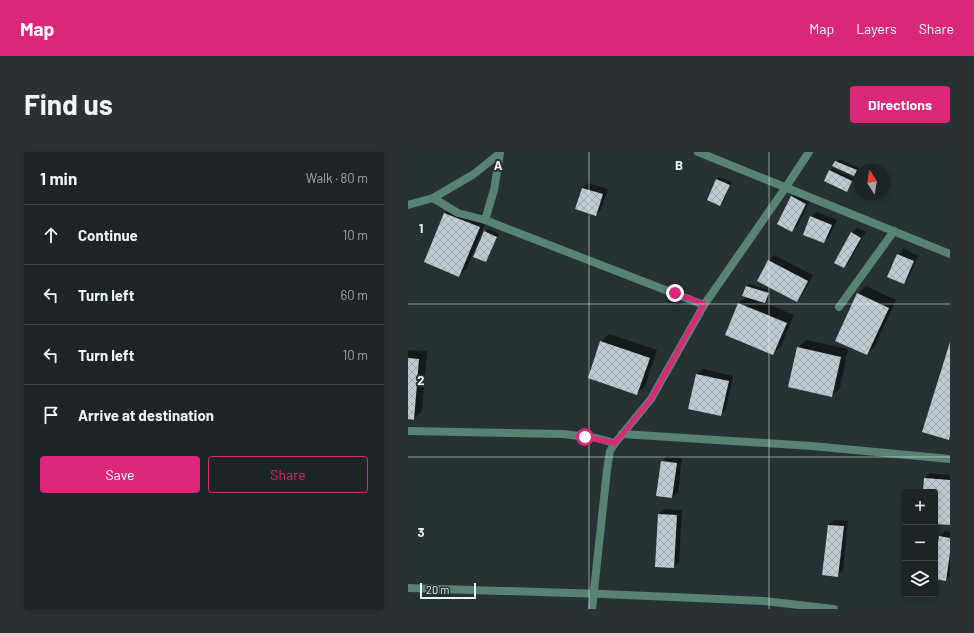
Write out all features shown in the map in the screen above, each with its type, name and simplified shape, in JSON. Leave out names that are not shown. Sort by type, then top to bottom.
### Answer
[{"type":"street","points":[[698,152],[950,254]]},
{"type":"street","points":[[592,609],[610,451],[651,399],[704,304],[809,152]]},
{"type":"street","points":[[408,205],[434,198],[474,174],[500,153]]},
{"type":"street","points":[[485,220],[494,190],[500,153]]},
{"type":"street","points":[[434,198],[458,213],[485,220],[704,304]]},
{"type":"street","points":[[839,307],[894,231]]},
{"type":"street","points":[[408,431],[562,434],[596,438],[615,443]]},
{"type":"street","points":[[622,434],[812,446],[950,458]]},
{"type":"street","points":[[408,588],[593,594],[752,605],[817,606],[834,609]]},
{"type":"building","points":[[835,161],[854,169],[854,176],[832,166]]},
{"type":"building","points":[[829,170],[852,181],[847,192],[824,181]]},
{"type":"building","points":[[716,179],[730,185],[720,206],[707,200]]},
{"type":"building","points":[[582,188],[603,194],[596,216],[575,209]]},
{"type":"building","points":[[791,196],[806,204],[792,232],[777,224]]},
{"type":"building","points":[[444,213],[480,227],[459,277],[424,262]]},
{"type":"building","points":[[810,216],[832,225],[824,243],[803,235]]},
{"type":"building","points":[[484,231],[497,237],[486,262],[473,257]]},
{"type":"building","points":[[851,232],[861,238],[844,268],[834,263]]},
{"type":"building","points":[[897,254],[914,261],[904,284],[887,277]]},
{"type":"building","points":[[768,260],[808,281],[797,302],[757,281]]},
{"type":"building","points":[[746,286],[769,293],[765,303],[742,296]]},
{"type":"building","points":[[857,293],[889,308],[867,355],[835,341]]},
{"type":"building","points":[[738,303],[787,323],[773,355],[725,335]]},
{"type":"building","points":[[600,341],[650,358],[637,395],[588,378]]},
{"type":"building","points":[[950,342],[950,436],[949,440],[922,432]]},
{"type":"building","points":[[797,347],[841,357],[832,397],[788,387]]},
{"type":"building","points":[[408,358],[419,359],[414,420],[408,419]]},
{"type":"building","points":[[696,374],[729,381],[721,416],[688,409]]},
{"type":"building","points":[[661,461],[677,463],[672,498],[656,496]]},
{"type":"building","points":[[924,478],[950,480],[950,525],[938,524],[938,489],[923,489]]},
{"type":"building","points":[[658,514],[677,515],[674,568],[655,567]]},
{"type":"building","points":[[828,525],[844,526],[838,577],[822,575]]},
{"type":"building","points":[[939,536],[950,538],[950,553],[946,581],[938,580]]},
{"type":"route","points":[[585,437],[615,443],[651,399],[704,304],[675,293]]}]
